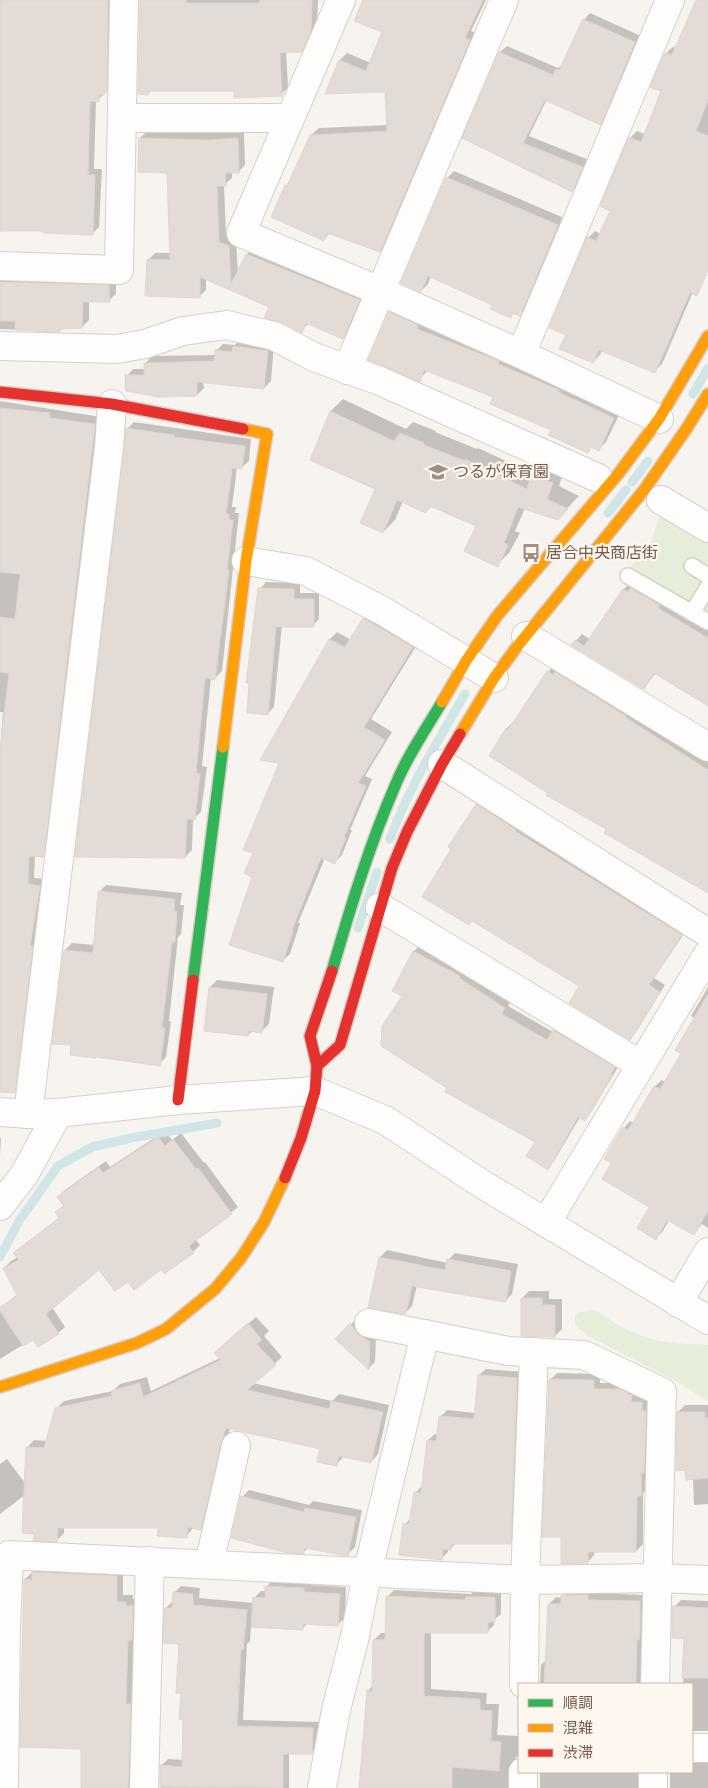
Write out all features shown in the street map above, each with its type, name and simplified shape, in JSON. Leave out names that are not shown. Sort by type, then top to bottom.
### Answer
[{"type":"street","points":[[0,266],[119,270],[124,0]]},
{"type":"street","points":[[340,0],[241,233],[380,291],[521,354],[659,419]]},
{"type":"street","points":[[347,370],[504,0]]},
{"type":"street","points":[[521,354],[670,0]]},
{"type":"street","points":[[122,118],[290,118]]},
{"type":"street","points":[[0,346],[117,349],[144,344],[183,331],[227,326],[274,336],[314,357],[380,381],[598,478]]},
{"type":"street","points":[[316,1078],[310,1036],[324,997],[354,894],[395,785],[412,752],[466,661],[496,616],[619,473],[659,419],[708,336]]},
{"type":"street","points":[[0,392],[112,404],[268,434],[246,561],[178,1100]]},
{"type":"street","points":[[0,1387],[137,1343],[166,1329],[215,1289],[241,1258],[264,1222],[287,1174],[301,1138],[316,1078],[340,1044],[392,868],[407,832],[442,764],[494,678],[516,648],[644,490],[708,394]]},
{"type":"street","points":[[28,1114],[109,447],[112,404]]},
{"type":"street","points":[[661,500],[708,528]]},
{"type":"street","points":[[246,561],[306,571],[383,611],[494,678]]},
{"type":"street","points":[[526,636],[708,747]]},
{"type":"street","points":[[442,764],[708,933]]},
{"type":"street","points":[[380,907],[641,1065]]},
{"type":"street","points":[[546,1223],[708,954]]},
{"type":"street","points":[[0,1112],[28,1114],[58,1113],[178,1100],[316,1078],[385,1120],[482,1184],[708,1320]]},
{"type":"street","points":[[0,1206],[24,1175],[58,1113]]},
{"type":"street","points":[[678,1303],[708,1252]]},
{"type":"street","points":[[369,1322],[508,1350],[584,1355],[662,1392],[655,1683]]},
{"type":"street","points":[[322,1788],[336,1710],[425,1334]]},
{"type":"street","points":[[524,1683],[525,1580],[534,1352]]},
{"type":"street","points":[[209,1564],[236,1446]]},
{"type":"street","points":[[4,1788],[9,1556],[150,1561],[368,1574],[525,1580],[657,1578],[708,1580]]},
{"type":"street","points":[[144,1788],[150,1561]]},
{"type":"street","points":[[693,1748],[708,1748]]},
{"type":"street","points":[[523,1773],[523,1788]]},
{"type":"street","points":[[653,1788],[654,1773]]},
{"type":"lane","points":[[692,566],[708,576]]},
{"type":"lane","points":[[628,576],[708,622]]},
{"type":"lane","points":[[692,613],[708,587]]},
{"type":"green space","points":[[660,513],[708,540],[708,618],[627,571],[651,542]]},
{"type":"green space","points":[[594,1310],[634,1333],[676,1343],[708,1345],[708,1401],[676,1381],[588,1336],[575,1325],[575,1315],[580,1312]]},
{"type":"building","points":[[0,0],[108,0],[107,92],[104,92],[104,95],[99,95],[99,102],[90,101],[88,175],[95,175],[93,235],[43,233],[43,231],[0,231]]},
{"type":"building","points":[[140,0],[186,0],[186,3],[259,3],[260,0],[312,0],[311,31],[302,52],[280,53],[282,96],[234,98],[234,91],[149,91],[148,95],[138,94]]},
{"type":"building","points":[[363,0],[483,0],[465,38],[470,40],[380,252],[327,233],[324,241],[271,217],[310,135],[387,131],[385,92],[325,94],[339,60],[366,71],[382,32],[354,21]]},
{"type":"building","points":[[696,0],[708,0],[708,100],[696,131],[708,136],[708,270],[697,296],[690,293],[655,373],[599,350],[593,363],[559,349],[566,335],[549,328],[587,237],[596,241],[610,211],[600,206],[629,137],[641,142],[661,91],[650,87],[665,53],[672,55]]},
{"type":"building","points":[[583,19],[635,42],[601,125],[545,100],[523,143],[583,167],[572,192],[462,138],[499,52],[553,75],[556,69],[559,70]]},
{"type":"building","points":[[139,138],[208,140],[238,138],[239,173],[225,173],[226,186],[217,186],[219,242],[229,246],[231,284],[246,254],[360,300],[343,339],[306,323],[302,333],[281,322],[264,318],[269,307],[200,277],[200,298],[145,296],[147,259],[170,260],[167,173],[138,172]]},
{"type":"building","points":[[446,177],[558,225],[520,316],[513,313],[511,318],[490,309],[492,305],[428,276],[421,292],[401,283]]},
{"type":"building","points":[[0,282],[109,285],[110,302],[83,302],[82,328],[60,329],[60,332],[15,330],[15,321],[0,321]]},
{"type":"building","points":[[389,312],[418,325],[417,329],[499,361],[498,364],[559,390],[558,392],[614,418],[599,451],[591,447],[588,453],[548,435],[551,430],[490,404],[493,397],[424,370],[420,382],[368,360]]},
{"type":"building","points":[[233,346],[268,351],[264,389],[197,382],[197,396],[158,397],[126,391],[125,375],[144,375],[144,363],[214,361],[215,350],[232,352]]},
{"type":"building","points":[[0,408],[50,413],[50,418],[95,424],[44,857],[29,856],[28,884],[40,886],[30,946],[33,946],[15,1093],[0,1092],[0,749],[9,673],[0,672],[0,617],[15,619],[20,574],[0,572]]},
{"type":"building","points":[[330,411],[394,441],[400,433],[424,443],[424,445],[465,461],[465,459],[527,489],[531,475],[553,483],[547,499],[568,509],[558,520],[518,507],[504,543],[508,545],[498,567],[464,551],[476,526],[430,506],[426,513],[397,500],[383,533],[360,523],[375,489],[310,460]]},
{"type":"building","points":[[126,428],[174,435],[174,437],[245,446],[242,469],[232,468],[226,514],[229,514],[229,520],[233,520],[227,570],[229,570],[215,680],[205,678],[196,773],[200,774],[195,820],[187,819],[185,858],[75,857]]},
{"type":"building","points":[[258,588],[294,589],[294,599],[314,599],[314,627],[276,627],[268,715],[247,713],[249,683],[246,683]]},
{"type":"building","points":[[631,588],[659,605],[658,608],[708,638],[708,706],[654,673],[644,689],[571,645],[575,640],[584,646],[623,589],[628,592]]},
{"type":"building","points":[[363,618],[413,647],[364,727],[385,740],[358,783],[366,786],[344,837],[346,838],[335,864],[321,858],[292,930],[283,962],[229,945],[252,877],[244,873],[253,853],[243,850],[279,763],[260,760],[329,639],[345,647]]},
{"type":"building","points":[[547,671],[553,675],[555,672],[708,770],[708,893],[604,833],[606,829],[546,795],[548,793],[489,756],[506,728],[508,730]]},
{"type":"building","points":[[476,804],[515,831],[682,935],[649,985],[660,992],[630,1040],[569,1003],[579,986],[472,921],[469,925],[422,897],[451,849],[448,847]]},
{"type":"building","points":[[98,891],[175,899],[174,911],[177,912],[175,942],[172,942],[162,1028],[165,1028],[160,1066],[70,1055],[71,1045],[52,1044],[64,950],[93,953]]},
{"type":"building","points":[[413,951],[460,976],[459,978],[505,1008],[502,1014],[547,1040],[553,1030],[615,1067],[585,1121],[578,1117],[548,1170],[526,1156],[535,1142],[445,1092],[447,1088],[381,1046],[382,1026],[402,996],[392,991]]},
{"type":"building","points":[[209,987],[267,994],[262,1033],[249,1031],[248,1036],[204,1031]]},
{"type":"building","points":[[708,994],[708,1211],[694,1235],[667,1220],[656,1240],[637,1228],[649,1207],[602,1179],[611,1163],[604,1159],[623,1127],[628,1130],[654,1086],[660,1089],[681,1054],[675,1050]]},
{"type":"building","points":[[158,1137],[165,1146],[173,1139],[196,1169],[198,1168],[232,1214],[189,1246],[194,1253],[164,1274],[161,1270],[134,1290],[128,1282],[115,1291],[99,1270],[46,1314],[59,1334],[38,1347],[33,1340],[23,1346],[0,1311],[0,1307],[17,1296],[3,1268],[19,1260],[13,1253],[59,1218],[55,1212],[64,1206],[57,1197],[99,1167],[103,1173]]},
{"type":"building","points":[[379,1257],[445,1270],[447,1259],[511,1271],[506,1302],[412,1286],[406,1314],[368,1308]]},
{"type":"building","points":[[521,1298],[542,1298],[542,1305],[555,1305],[555,1337],[521,1336]]},
{"type":"building","points":[[248,1323],[262,1340],[257,1344],[276,1365],[247,1390],[329,1409],[331,1401],[383,1412],[371,1463],[339,1456],[337,1466],[317,1462],[320,1449],[226,1428],[201,1530],[188,1527],[187,1538],[157,1536],[158,1528],[58,1528],[57,1542],[33,1541],[34,1534],[22,1533],[26,1447],[44,1448],[55,1408],[112,1396],[111,1391],[140,1383],[143,1397],[221,1360],[214,1353]]},
{"type":"building","points":[[350,1323],[358,1334],[370,1342],[369,1370],[335,1339]]},
{"type":"building","points":[[478,1375],[517,1378],[511,1544],[452,1544],[451,1550],[443,1549],[442,1560],[399,1555],[403,1523],[409,1524],[414,1492],[421,1493],[427,1440],[436,1441],[439,1416],[474,1419]]},
{"type":"building","points":[[549,1379],[594,1380],[594,1389],[620,1389],[632,1395],[631,1402],[642,1402],[642,1411],[646,1411],[644,1473],[641,1473],[642,1496],[637,1496],[636,1552],[588,1552],[588,1563],[561,1564],[561,1537],[542,1537]]},
{"type":"building","points":[[677,1412],[705,1412],[705,1418],[708,1418],[708,1478],[686,1480],[685,1470],[676,1471]]},
{"type":"building","points":[[241,1496],[304,1512],[305,1508],[356,1517],[348,1556],[304,1548],[304,1554],[288,1553],[231,1538]]},
{"type":"building","points":[[32,1572],[117,1576],[117,1602],[126,1602],[126,1606],[133,1606],[132,1640],[128,1640],[126,1704],[131,1704],[128,1788],[81,1788],[81,1749],[20,1747],[24,1579],[32,1580]]},
{"type":"building","points":[[265,1586],[304,1588],[304,1592],[340,1594],[338,1626],[303,1624],[303,1630],[251,1627],[253,1597],[265,1598]]},
{"type":"building","points":[[173,1592],[193,1594],[193,1605],[247,1610],[243,1650],[241,1650],[237,1726],[313,1728],[312,1754],[283,1754],[283,1788],[160,1787],[160,1765],[182,1767],[183,1720],[179,1719],[181,1693],[176,1693],[179,1644],[163,1643],[164,1608],[172,1608]]},
{"type":"building","points":[[561,1595],[588,1595],[588,1600],[640,1601],[640,1637],[637,1640],[636,1683],[544,1683],[548,1604],[561,1604]]},
{"type":"building","points":[[386,1596],[465,1600],[466,1597],[495,1597],[495,1622],[488,1622],[488,1633],[424,1633],[424,1696],[480,1699],[480,1710],[492,1711],[491,1741],[501,1742],[499,1771],[452,1767],[452,1788],[359,1788],[367,1690],[372,1692],[373,1640],[385,1640]]},
{"type":"building","points":[[672,1606],[708,1608],[708,1678],[682,1678],[684,1639],[672,1638]]},
{"type":"waterway","points":[[693,394],[708,368]]},
{"type":"waterway","points":[[632,482],[648,461]]},
{"type":"waterway","points":[[608,513],[626,490]]},
{"type":"waterway","points":[[390,839],[415,783],[465,694]]},
{"type":"waterway","points":[[358,928],[377,872]]},
{"type":"waterway","points":[[0,1257],[19,1221],[58,1166],[92,1147],[217,1123]]},
{"type":"traffic: fast","points":[[332,971],[360,878],[377,831],[405,764],[442,702]]},
{"type":"traffic: fast","points":[[193,980],[223,747]]},
{"type":"traffic: slow","points":[[442,702],[466,661],[497,616],[619,473],[659,419],[708,336]]},
{"type":"traffic: slow","points":[[460,734],[494,678],[516,648],[644,490],[708,394]]},
{"type":"traffic: slow","points":[[223,747],[246,561],[267,434],[243,429]]},
{"type":"traffic: slow","points":[[0,1387],[137,1343],[166,1329],[215,1289],[241,1258],[264,1222],[285,1178]]},
{"type":"traffic: jam","points":[[0,392],[112,404],[243,429]]},
{"type":"traffic: jam","points":[[317,1066],[340,1045],[392,868],[407,832],[442,764],[460,734]]},
{"type":"traffic: jam","points":[[285,1178],[301,1138],[315,1091],[317,1066],[310,1036],[332,971]]},
{"type":"traffic: jam","points":[[178,1100],[193,980]]},
{"type":"place","name":"つるが保育園","points":[[438,472]]},
{"type":"place","name":"居合中央商店街","points":[[531,553]]}]
